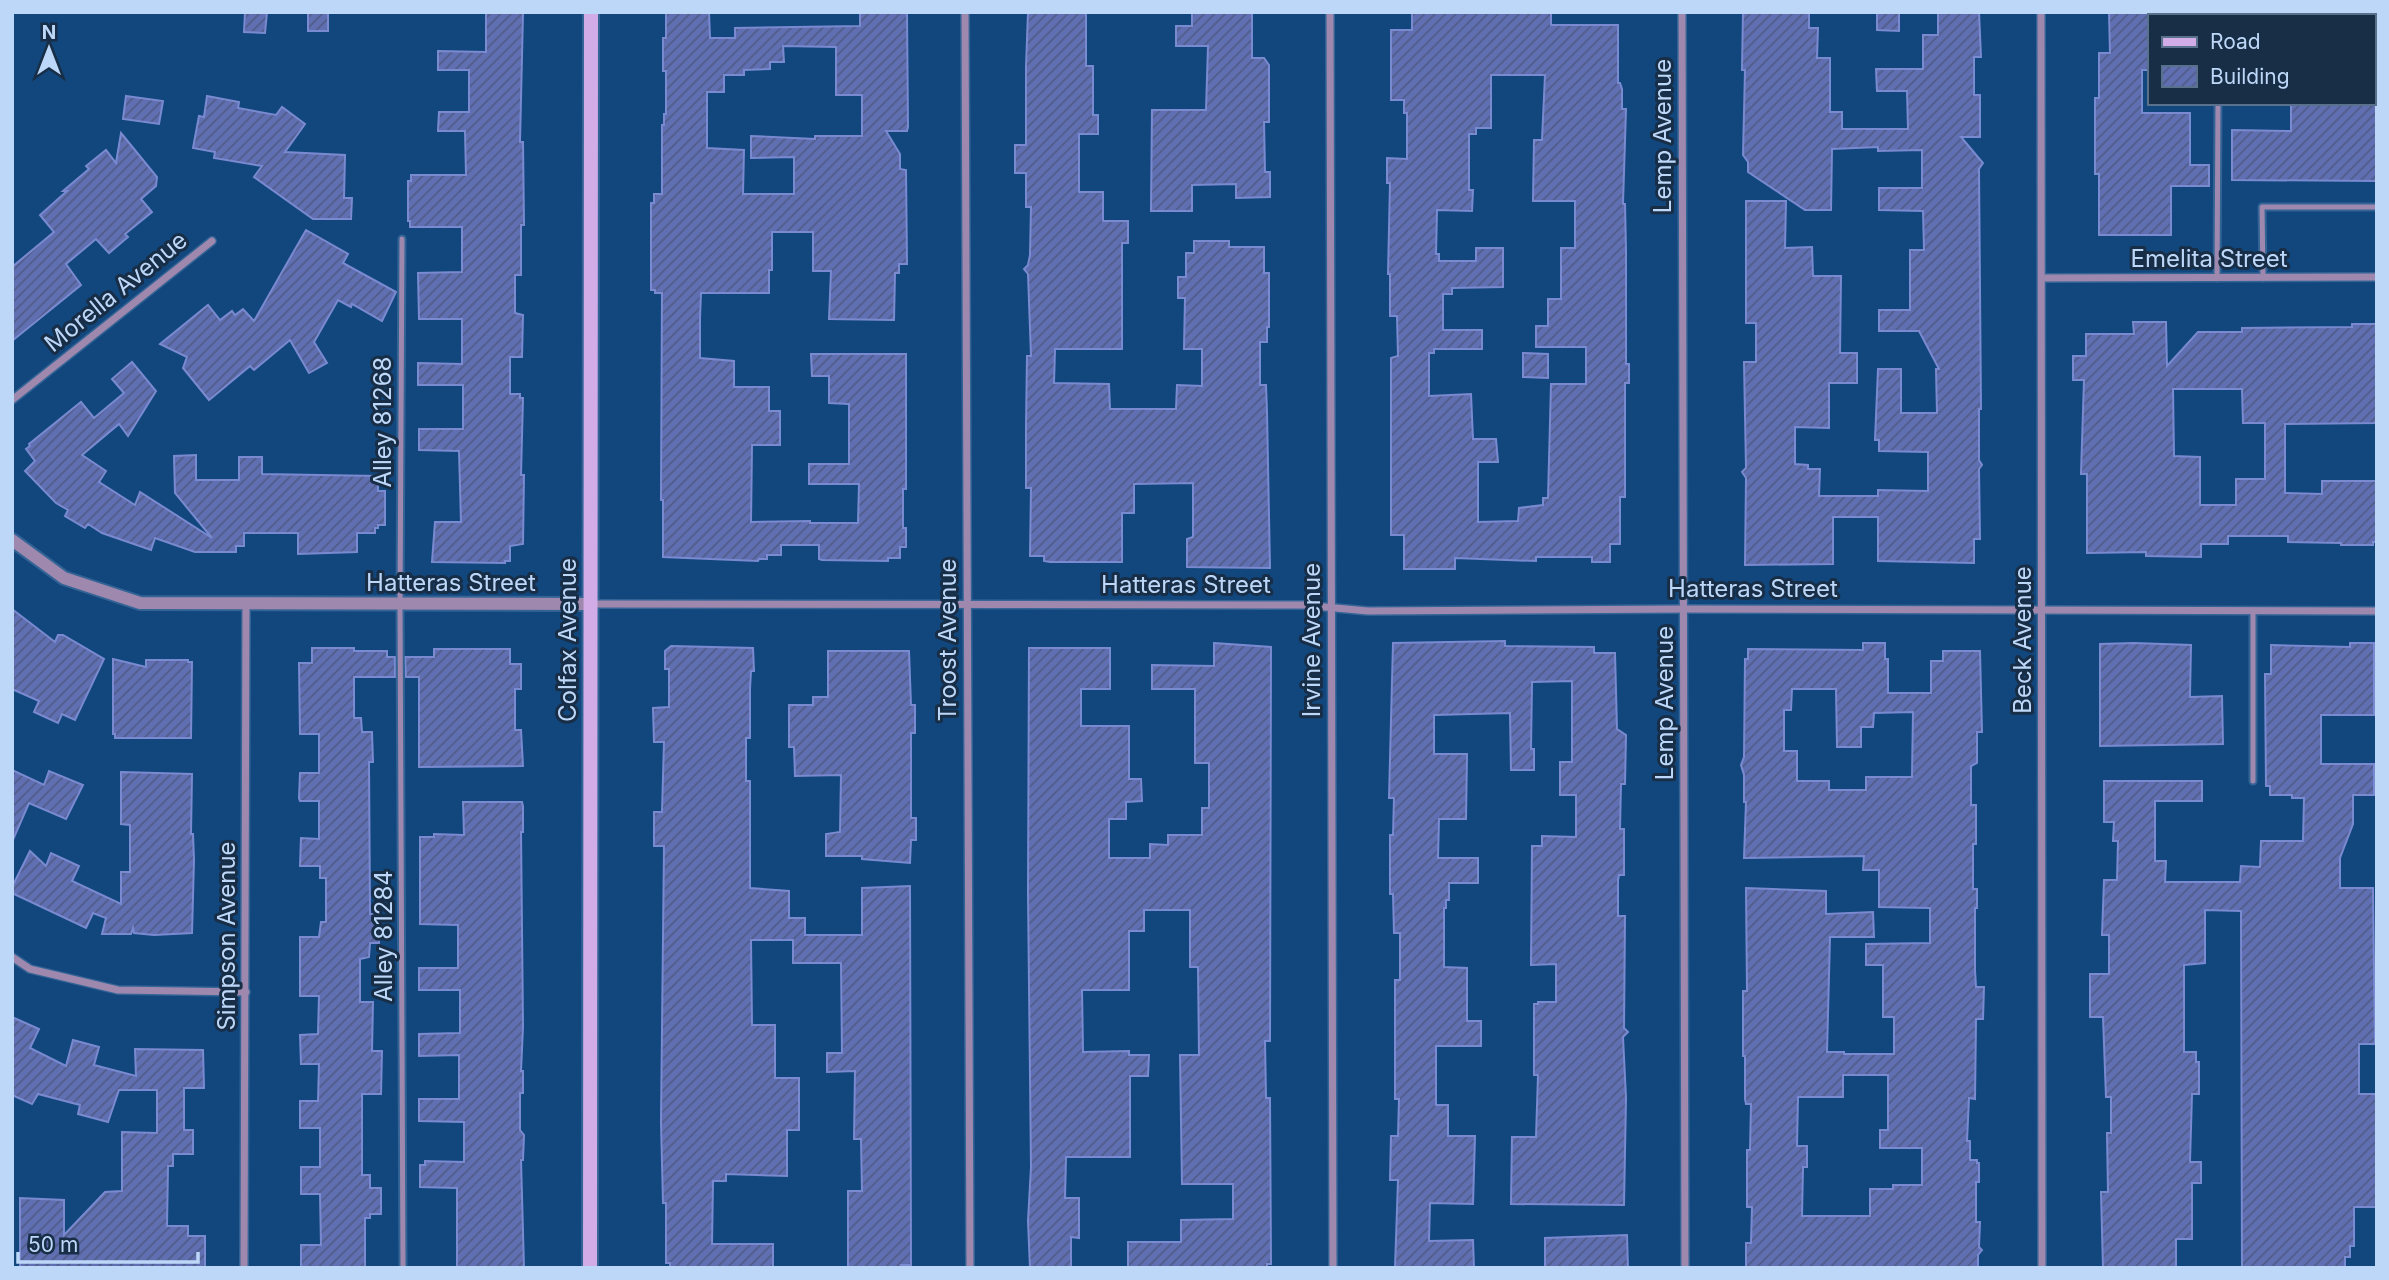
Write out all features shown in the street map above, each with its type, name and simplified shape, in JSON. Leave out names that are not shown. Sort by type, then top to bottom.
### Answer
[{"type":"main road","name":"Colfax Avenue","points":[[590,1268],[591,12]]},
{"type":"street","name":"Troost Avenue","points":[[965,12],[970,1268]]},
{"type":"street","name":"Irvine Avenue","points":[[1330,12],[1333,1268]]},
{"type":"street","name":"Lemp Avenue","points":[[1682,12],[1685,1268]]},
{"type":"street","name":"Beck Avenue","points":[[2041,12],[2042,1268]]},
{"type":"street","name":"Morella Avenue","points":[[12,400],[212,241]]},
{"type":"street","name":"Emelita Street","points":[[2042,278],[2377,277]]},
{"type":"street","name":"Hatteras Street","points":[[12,540],[64,578],[140,603],[1303,605],[1368,611],[2377,611]]},
{"type":"street","name":"Simpson Avenue","points":[[244,1268],[246,604]]},
{"type":"street","points":[[12,957],[30,969],[118,990],[246,992]]},
{"type":"lane","points":[[2217,278],[2218,105]]},
{"type":"lane","points":[[2263,278],[2262,207],[2377,207]]},
{"type":"lane","name":"Alley 81268","points":[[400,604],[402,239]]},
{"type":"lane","name":"Alley 81284","points":[[400,604],[403,1268]]},
{"type":"lane","points":[[2253,611],[2253,781]]},
{"type":"building","points":[[245,12],[267,12],[265,33],[244,32]]},
{"type":"building","points":[[308,12],[328,12],[328,31],[308,31]]},
{"type":"building","points":[[486,12],[523,13],[520,142],[523,142],[524,225],[521,225],[521,275],[515,275],[515,313],[523,315],[522,357],[510,357],[510,394],[520,394],[520,398],[523,398],[523,544],[510,546],[510,561],[505,563],[432,562],[435,522],[461,522],[459,451],[419,450],[419,429],[463,429],[463,385],[418,385],[418,363],[462,364],[462,319],[419,319],[418,273],[462,272],[462,227],[410,227],[408,181],[411,181],[411,175],[466,175],[465,131],[438,131],[439,112],[469,112],[469,70],[438,70],[438,51],[486,52]]},
{"type":"building","points":[[666,12],[709,12],[710,38],[735,38],[735,28],[860,26],[860,12],[907,12],[908,127],[907,131],[886,131],[900,154],[900,169],[906,170],[907,264],[899,264],[899,273],[895,273],[894,320],[829,319],[831,271],[813,271],[813,232],[772,232],[769,293],[701,293],[700,318],[700,358],[734,361],[734,387],[769,387],[769,411],[780,411],[780,445],[752,445],[751,522],[858,523],[859,484],[809,484],[809,464],[849,464],[849,404],[829,403],[829,376],[812,376],[811,354],[906,354],[906,489],[903,489],[903,528],[906,528],[906,547],[900,547],[900,558],[888,558],[888,561],[822,560],[819,559],[819,545],[781,545],[781,555],[767,555],[767,559],[758,561],[663,557],[662,293],[651,290],[651,203],[654,203],[654,194],[662,194],[662,125],[666,114],[663,38],[666,38]],"holes":[[[783,46],[836,47],[836,95],[862,95],[862,136],[815,136],[815,139],[751,136],[751,158],[794,157],[794,194],[743,194],[744,150],[707,148],[707,92],[724,92],[724,75],[744,75],[744,70],[770,69],[770,62],[784,62]]]},
{"type":"building","points":[[1028,12],[1086,12],[1086,66],[1093,66],[1093,115],[1098,115],[1098,134],[1079,134],[1079,192],[1103,192],[1103,221],[1128,221],[1128,243],[1122,243],[1122,349],[1055,349],[1054,383],[1109,384],[1110,409],[1176,409],[1177,385],[1202,386],[1202,349],[1184,349],[1185,298],[1178,298],[1178,277],[1186,277],[1186,253],[1194,253],[1194,241],[1229,241],[1229,247],[1264,247],[1264,273],[1269,273],[1269,327],[1267,342],[1260,342],[1260,385],[1266,385],[1270,568],[1187,567],[1187,539],[1193,537],[1193,483],[1134,484],[1134,513],[1122,513],[1122,562],[1050,562],[1044,561],[1044,556],[1030,556],[1031,488],[1026,488],[1026,426],[1027,356],[1031,356],[1028,274],[1024,269],[1028,265],[1030,255],[1031,207],[1026,207],[1026,173],[1015,173],[1015,145],[1026,145]]},
{"type":"building","points":[[1192,12],[1252,12],[1252,58],[1264,58],[1269,65],[1269,122],[1264,122],[1265,172],[1270,172],[1270,197],[1236,198],[1236,184],[1192,185],[1192,211],[1151,211],[1152,110],[1206,110],[1208,46],[1176,46],[1176,26],[1192,26]]},
{"type":"building","points":[[1412,12],[1551,12],[1551,25],[1618,25],[1618,83],[1622,89],[1622,109],[1626,109],[1623,204],[1626,251],[1626,364],[1629,364],[1629,383],[1625,383],[1625,497],[1620,497],[1620,544],[1610,544],[1610,562],[1592,562],[1592,557],[1536,557],[1536,561],[1455,558],[1455,569],[1404,569],[1404,535],[1391,535],[1391,358],[1398,356],[1397,316],[1390,316],[1390,183],[1387,183],[1387,158],[1407,159],[1407,113],[1404,113],[1404,100],[1391,100],[1391,30],[1412,30]],"holes":[[[1491,75],[1545,75],[1542,140],[1534,140],[1533,201],[1575,201],[1575,248],[1561,248],[1561,299],[1548,299],[1548,326],[1536,326],[1536,347],[1586,347],[1586,384],[1551,384],[1548,498],[1543,498],[1543,505],[1519,508],[1518,521],[1478,522],[1478,462],[1498,462],[1496,439],[1473,439],[1471,394],[1429,396],[1429,353],[1434,353],[1434,349],[1482,349],[1482,330],[1443,330],[1443,294],[1452,294],[1452,288],[1503,287],[1503,248],[1476,248],[1476,261],[1439,261],[1439,254],[1436,254],[1437,210],[1472,211],[1473,190],[1469,190],[1469,134],[1476,134],[1476,128],[1491,128]]]},
{"type":"building","points":[[1743,12],[1809,12],[1809,28],[1818,28],[1817,58],[1830,58],[1830,112],[1842,112],[1842,129],[1908,129],[1907,91],[1877,91],[1876,69],[1923,69],[1923,35],[1938,35],[1938,12],[1979,12],[1981,57],[1974,57],[1974,95],[1980,95],[1980,137],[1961,137],[1983,163],[1979,169],[1979,460],[1982,465],[1979,469],[1980,539],[1974,539],[1974,563],[1878,561],[1878,517],[1833,517],[1833,564],[1745,565],[1746,478],[1742,472],[1746,468],[1744,362],[1756,362],[1756,323],[1746,323],[1746,201],[1786,201],[1785,248],[1812,247],[1813,276],[1841,276],[1840,353],[1857,353],[1857,383],[1829,383],[1829,428],[1795,427],[1795,464],[1808,465],[1808,469],[1820,469],[1819,496],[1878,496],[1878,490],[1928,491],[1928,452],[1879,451],[1879,440],[1875,440],[1878,369],[1901,369],[1901,413],[1937,413],[1936,369],[1939,369],[1919,331],[1879,331],[1879,310],[1910,310],[1910,250],[1924,250],[1923,211],[1879,210],[1879,188],[1922,188],[1922,150],[1878,151],[1878,147],[1832,149],[1831,210],[1805,210],[1748,172],[1748,162],[1743,155]]},
{"type":"building","points":[[1877,12],[1899,12],[1899,31],[1877,30]]},
{"type":"building","points":[[2109,12],[2149,12],[2148,70],[2142,70],[2142,113],[2190,113],[2190,165],[2209,165],[2209,186],[2171,186],[2171,235],[2099,235],[2099,174],[2095,174],[2095,98],[2099,98],[2099,53],[2110,53]]},
{"type":"building","points":[[126,96],[163,101],[159,124],[123,119]]},
{"type":"building","points":[[207,96],[239,102],[238,108],[276,115],[282,107],[305,124],[285,152],[345,155],[344,198],[352,198],[351,219],[313,219],[254,177],[262,166],[214,158],[215,152],[193,148],[199,116],[204,117]]},
{"type":"building","points":[[2377,103],[2377,181],[2232,180],[2232,130],[2291,131],[2291,105]]},
{"type":"building","points":[[121,133],[157,177],[156,186],[141,199],[152,212],[125,234],[128,237],[109,253],[96,239],[66,264],[81,285],[12,341],[12,267],[54,232],[40,215],[89,169],[86,166],[106,150],[116,163]]},
{"type":"building","points":[[306,230],[348,254],[343,263],[396,292],[382,321],[352,304],[351,307],[338,300],[314,342],[327,363],[309,373],[290,340],[254,370],[250,366],[209,400],[183,368],[187,357],[160,344],[208,305],[220,320],[232,311],[235,315],[243,309],[254,321]]},
{"type":"building","points":[[2133,322],[2166,322],[2167,366],[2198,332],[2377,324],[2377,423],[2285,424],[2285,493],[2322,494],[2322,481],[2377,481],[2377,542],[2373,542],[2373,545],[2341,545],[2288,542],[2288,536],[2228,536],[2228,544],[2201,544],[2201,557],[2146,556],[2146,552],[2087,553],[2087,474],[2081,474],[2084,380],[2073,380],[2073,356],[2086,356],[2086,334],[2134,334]],"holes":[[[2173,389],[2242,389],[2243,423],[2265,423],[2265,479],[2236,479],[2236,505],[2200,505],[2200,457],[2174,456]]]},
{"type":"building","points":[[1523,353],[1548,354],[1548,378],[1523,377]]},
{"type":"building","points":[[132,362],[156,391],[128,436],[119,424],[82,455],[106,471],[99,482],[135,505],[140,492],[212,538],[175,493],[174,456],[196,455],[196,480],[239,480],[239,457],[262,457],[262,474],[378,476],[378,491],[385,491],[385,525],[378,525],[375,533],[357,533],[357,552],[298,554],[298,533],[244,533],[244,546],[236,546],[236,552],[195,552],[155,538],[151,550],[102,533],[88,524],[85,528],[65,516],[68,510],[56,503],[25,471],[35,461],[26,449],[81,402],[94,418],[124,393],[112,379]]},
{"type":"building","points":[[12,609],[55,642],[58,635],[63,635],[104,659],[75,720],[62,714],[58,723],[34,712],[39,701],[12,689]]},
{"type":"building","points":[[1505,641],[1505,646],[1594,647],[1594,653],[1615,653],[1617,729],[1626,735],[1625,784],[1621,784],[1620,829],[1624,829],[1624,875],[1619,875],[1618,880],[1618,916],[1625,916],[1624,1028],[1628,1032],[1623,1037],[1626,1098],[1624,1205],[1511,1204],[1512,1137],[1536,1137],[1538,1075],[1534,1075],[1534,1004],[1556,1002],[1556,964],[1531,965],[1532,846],[1542,846],[1542,836],[1576,837],[1576,795],[1560,795],[1560,762],[1572,762],[1572,681],[1532,682],[1531,749],[1534,749],[1534,770],[1511,770],[1510,713],[1434,715],[1434,754],[1467,754],[1466,819],[1439,819],[1438,858],[1478,858],[1478,883],[1449,883],[1449,900],[1446,900],[1444,908],[1444,967],[1467,968],[1467,1021],[1481,1021],[1481,1046],[1436,1046],[1436,1105],[1448,1105],[1448,1136],[1475,1136],[1473,1204],[1430,1203],[1429,1241],[1473,1240],[1474,1268],[1395,1268],[1398,1180],[1390,1180],[1391,1136],[1398,1136],[1399,1099],[1395,1099],[1395,980],[1400,980],[1400,933],[1394,933],[1393,894],[1390,894],[1390,835],[1393,835],[1394,798],[1389,798],[1393,643]]},
{"type":"building","points":[[1214,643],[1271,647],[1270,1041],[1265,1041],[1266,1098],[1270,1098],[1271,1264],[1267,1264],[1267,1268],[1128,1268],[1128,1242],[1181,1242],[1181,1220],[1233,1219],[1233,1184],[1182,1184],[1180,1055],[1199,1055],[1198,967],[1190,967],[1190,910],[1144,910],[1144,931],[1129,931],[1129,990],[1082,990],[1083,1052],[1129,1051],[1129,1055],[1149,1055],[1148,1076],[1130,1076],[1130,1157],[1066,1157],[1065,1198],[1079,1198],[1079,1238],[1071,1237],[1071,1268],[1030,1268],[1029,648],[1110,648],[1110,689],[1081,689],[1081,726],[1129,726],[1129,779],[1141,779],[1142,801],[1126,802],[1126,819],[1109,819],[1109,858],[1150,858],[1150,844],[1168,845],[1168,835],[1202,835],[1202,808],[1209,808],[1209,763],[1195,763],[1195,689],[1152,689],[1152,665],[1214,666]]},
{"type":"building","points":[[1863,643],[1885,643],[1888,693],[1931,693],[1931,661],[1943,661],[1943,651],[1980,651],[1982,732],[1977,732],[1977,763],[1971,766],[1971,805],[1976,805],[1973,889],[1977,889],[1976,987],[1984,987],[1983,1019],[1976,1019],[1975,1099],[1969,1098],[1967,1141],[1970,1141],[1970,1160],[1977,1160],[1979,1163],[1976,1222],[1980,1222],[1979,1247],[1982,1250],[1978,1255],[1978,1268],[1746,1268],[1746,1243],[1751,1243],[1752,1207],[1747,1207],[1747,1150],[1750,1150],[1751,1104],[1746,1104],[1745,1099],[1743,1056],[1743,991],[1747,991],[1746,888],[1826,891],[1826,914],[1873,912],[1874,937],[1830,937],[1827,1052],[1894,1054],[1894,1017],[1883,1017],[1883,965],[1866,965],[1866,944],[1930,943],[1930,908],[1879,907],[1879,870],[1863,870],[1864,856],[1744,858],[1746,802],[1741,765],[1744,757],[1745,659],[1748,659],[1748,649],[1863,650]],"holes":[[[1792,689],[1836,689],[1837,747],[1861,747],[1861,727],[1873,727],[1874,713],[1913,712],[1912,777],[1866,777],[1866,790],[1829,790],[1829,781],[1797,781],[1797,751],[1784,751],[1784,710],[1791,710]],[[1843,1075],[1888,1075],[1888,1130],[1880,1130],[1880,1148],[1922,1148],[1922,1185],[1893,1185],[1893,1189],[1870,1189],[1870,1216],[1802,1216],[1803,1167],[1807,1167],[1807,1146],[1797,1146],[1798,1097],[1843,1097]]]},
{"type":"building","points":[[2350,643],[2374,643],[2374,715],[2321,715],[2321,764],[2374,764],[2374,795],[2353,795],[2353,824],[2340,858],[2340,888],[2373,888],[2375,1044],[2359,1044],[2359,1094],[2375,1094],[2377,1099],[2377,1207],[2354,1207],[2354,1246],[2350,1246],[2350,1257],[2345,1257],[2345,1268],[2242,1268],[2241,911],[2205,910],[2205,963],[2184,965],[2184,1052],[2196,1052],[2196,1062],[2199,1062],[2199,1094],[2192,1094],[2190,1162],[2201,1162],[2201,1183],[2192,1183],[2192,1239],[2176,1239],[2176,1268],[2103,1268],[2101,1192],[2108,1192],[2107,1133],[2111,1133],[2111,1097],[2106,1097],[2103,1017],[2090,1017],[2090,974],[2109,974],[2109,935],[2102,935],[2104,880],[2117,880],[2118,841],[2113,841],[2114,822],[2104,822],[2104,781],[2202,781],[2202,801],[2155,801],[2155,861],[2166,861],[2165,882],[2240,882],[2241,866],[2260,867],[2261,841],[2303,841],[2304,798],[2270,795],[2270,786],[2266,786],[2265,674],[2271,674],[2271,645],[2350,647]]},
{"type":"building","points":[[2100,644],[2191,645],[2190,697],[2222,696],[2223,744],[2100,746]]},
{"type":"building","points":[[671,646],[753,648],[750,738],[746,738],[746,781],[750,781],[750,888],[789,891],[789,918],[805,918],[805,935],[862,935],[862,888],[910,886],[911,1265],[901,1265],[901,1268],[848,1268],[848,1191],[862,1191],[861,1139],[854,1139],[855,1071],[827,1072],[827,1053],[842,1053],[841,963],[793,963],[793,940],[751,940],[752,1025],[775,1025],[775,1078],[799,1078],[799,1130],[787,1130],[787,1176],[726,1174],[726,1181],[713,1181],[712,1244],[773,1244],[773,1268],[670,1268],[670,1263],[666,1263],[666,1203],[663,1203],[661,1122],[664,846],[654,846],[654,812],[662,812],[664,742],[654,742],[653,708],[669,707],[669,669],[665,669],[665,651]]},
{"type":"building","points":[[312,648],[387,651],[387,657],[395,657],[395,677],[354,677],[354,718],[361,718],[362,732],[372,732],[373,762],[369,762],[370,914],[380,914],[379,943],[370,943],[369,957],[360,959],[360,1002],[373,1002],[372,1051],[382,1051],[381,1094],[362,1094],[362,1175],[370,1175],[370,1188],[381,1188],[381,1214],[370,1214],[370,1218],[365,1218],[365,1268],[301,1268],[301,1245],[321,1245],[320,1194],[301,1194],[301,1167],[320,1167],[320,1128],[300,1128],[300,1101],[318,1101],[319,1064],[301,1064],[300,1035],[318,1034],[319,996],[300,996],[300,937],[319,937],[321,922],[326,922],[326,878],[320,878],[320,866],[300,866],[301,838],[319,839],[319,801],[300,801],[299,798],[300,773],[319,773],[319,734],[300,734],[299,663],[312,663]]},
{"type":"building","points":[[434,649],[510,649],[510,664],[521,664],[521,689],[515,689],[515,730],[521,730],[523,766],[419,767],[419,677],[406,677],[405,657],[434,657]]},
{"type":"building","points":[[828,651],[909,651],[911,705],[915,705],[915,733],[911,733],[911,818],[916,818],[916,840],[911,840],[910,863],[862,859],[862,856],[826,856],[826,834],[840,832],[841,775],[795,776],[794,747],[789,747],[789,705],[813,705],[813,697],[828,697]]},
{"type":"building","points":[[113,659],[146,667],[146,660],[192,662],[191,738],[115,738]]},
{"type":"building","points":[[12,770],[44,785],[49,771],[83,785],[66,819],[29,803],[12,842]]},
{"type":"building","points":[[121,772],[192,774],[192,933],[154,935],[134,933],[133,928],[131,934],[102,934],[106,918],[93,913],[86,928],[12,893],[12,887],[30,851],[46,866],[51,853],[79,866],[72,881],[121,904],[121,872],[130,872],[130,825],[121,824]]},
{"type":"building","points":[[463,802],[522,802],[523,806],[523,1093],[520,1093],[520,1130],[524,1135],[521,1160],[524,1268],[457,1268],[457,1188],[420,1187],[420,1165],[425,1165],[425,1161],[464,1162],[464,1122],[419,1121],[419,1099],[459,1099],[459,1055],[419,1056],[419,1034],[460,1033],[460,990],[419,990],[419,968],[458,968],[458,925],[420,924],[420,837],[434,837],[434,834],[464,835]]},
{"type":"building","points":[[12,1017],[39,1029],[30,1048],[66,1066],[73,1040],[99,1047],[94,1065],[136,1076],[135,1049],[203,1050],[204,1088],[184,1088],[184,1130],[193,1130],[193,1154],[173,1154],[173,1166],[168,1166],[167,1226],[188,1226],[188,1236],[205,1236],[205,1268],[20,1268],[20,1198],[64,1200],[64,1235],[105,1192],[122,1191],[122,1132],[157,1133],[157,1090],[119,1090],[108,1122],[78,1114],[80,1105],[38,1094],[32,1104],[12,1095]]},
{"type":"building","points":[[1627,1235],[1628,1268],[1545,1268],[1545,1238]]}]
